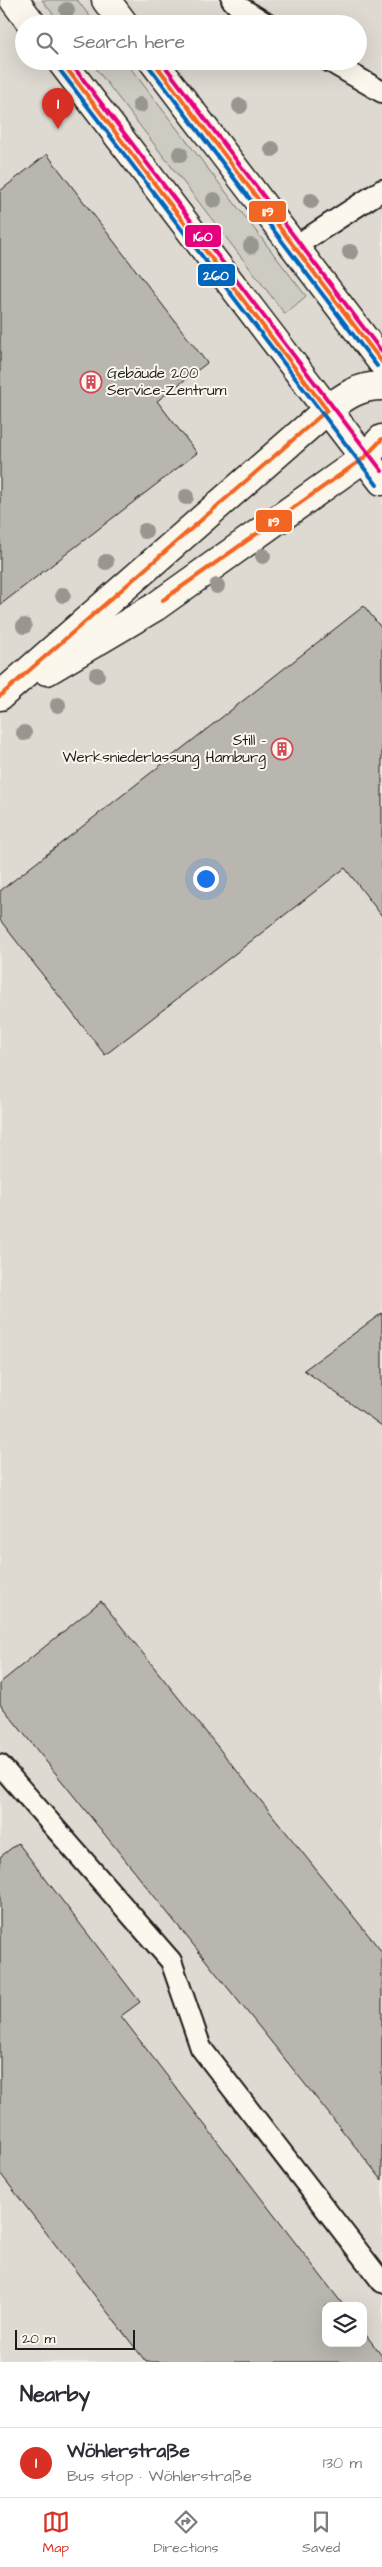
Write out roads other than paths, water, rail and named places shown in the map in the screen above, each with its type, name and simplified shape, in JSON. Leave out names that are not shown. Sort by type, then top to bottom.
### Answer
[{"type":"main road","points":[[14,0],[25,15]]},
{"type":"main road","points":[[106,0],[117,15]]},
{"type":"main road","points":[[68,70],[327,410],[373,448],[382,481]]},
{"type":"main road","points":[[160,70],[382,362]]},
{"type":"main road","points":[[0,697],[327,410],[347,395],[361,388],[382,386]]},
{"type":"main road","points":[[0,697],[154,607],[373,448]]},
{"type":"lane","points":[[232,0],[252,15]]},
{"type":"lane","points":[[344,70],[382,92]]},
{"type":"lane","points":[[294,247],[382,190]]},
{"type":"lane","points":[[0,1765],[170,1961],[201,2048],[382,2282]]},
{"type":"place","name":"Wöhlerstraße","points":[[58,129]]},
{"type":"place","name":"Gebäude 200 Service-Zentrum","points":[[91,382]]},
{"type":"place","name":"Still - Werksniederlassung Hamburg","points":[[282,749]]}]
